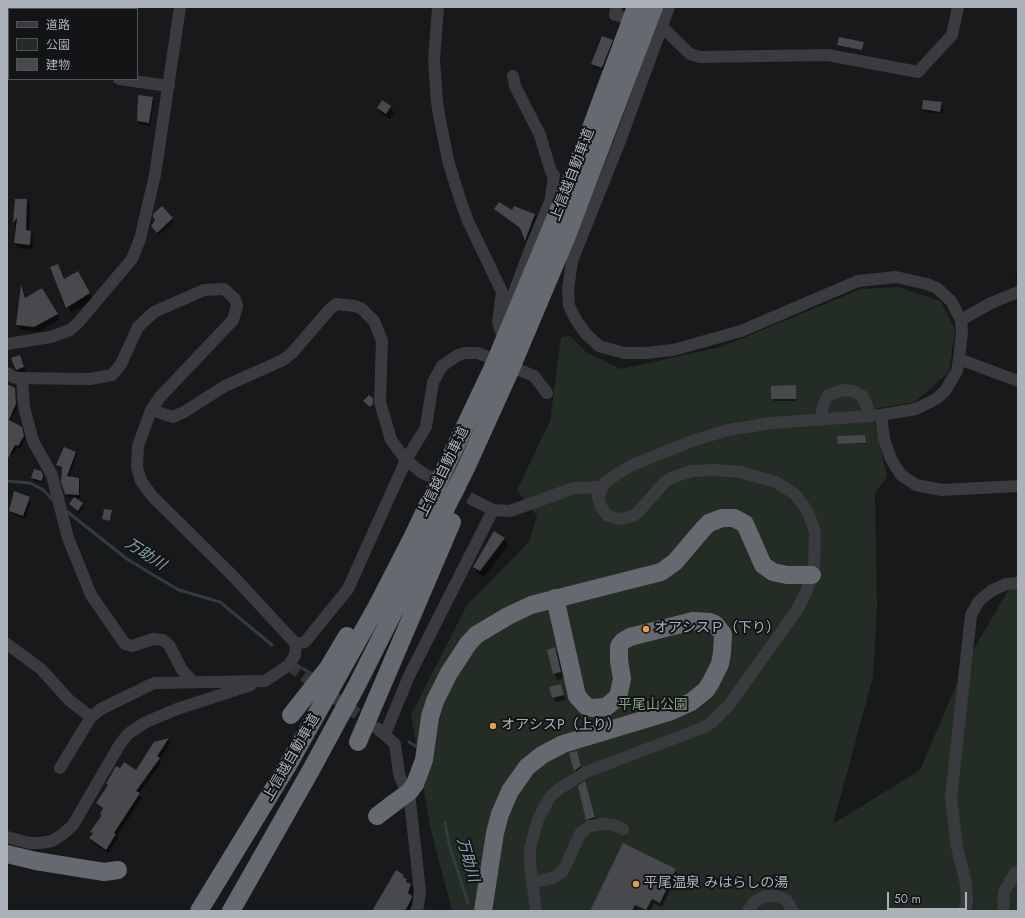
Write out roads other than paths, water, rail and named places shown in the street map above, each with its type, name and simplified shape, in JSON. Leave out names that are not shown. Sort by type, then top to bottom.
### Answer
[{"type":"highway","name":"上信越自動車道","points":[[200,911],[288,765],[338,677],[413,536],[450,459],[509,370],[576,171],[636,7]]},
{"type":"highway","name":"上信越自動車道","points":[[230,911],[304,784],[357,686],[466,468],[572,224],[654,7]]},
{"type":"highway","points":[[358,742],[464,493],[509,370]]},
{"type":"highway","points":[[292,715],[328,668],[450,459]]},
{"type":"highway","points":[[377,816],[409,792],[415,784],[424,760],[430,717],[435,702],[468,644],[485,628],[532,605],[660,572],[675,562],[709,524],[715,520],[728,517],[734,518],[745,524],[760,558],[767,569],[778,574],[812,575]]},
{"type":"highway","points":[[483,911],[495,833],[500,814],[510,791],[524,770],[542,755],[563,744],[670,712],[691,702],[699,697],[711,682],[720,664],[723,634],[715,624],[710,622],[693,621],[630,637],[623,641],[619,646],[619,660],[622,679],[618,697],[613,703],[606,707],[598,709],[586,706],[577,696],[574,688],[555,598]]},
{"type":"highway","points":[[7,854],[36,861],[104,872],[118,870]]},
{"type":"street","points":[[7,344],[51,337],[70,330],[78,323],[132,259],[140,239],[154,181],[180,7]]},
{"type":"street","points":[[438,7],[434,60],[439,115],[449,164],[460,199],[468,221],[502,292],[498,316],[499,328],[509,370]]},
{"type":"street","points":[[616,7],[615,15],[662,27],[690,54],[700,57],[828,55],[918,72],[952,35],[958,7]]},
{"type":"street","points":[[536,911],[530,863],[533,834],[540,814],[550,797],[559,789],[586,772],[702,728],[711,723],[729,705],[791,620],[803,600],[812,575],[816,543],[812,522],[803,502],[795,494],[776,482],[734,472],[714,470],[692,471],[673,477],[665,482],[638,512],[633,516],[620,519],[608,516],[601,507],[598,497],[602,487],[611,477],[630,466],[712,434],[742,426],[821,418],[881,415],[916,409],[936,399],[952,382],[957,371],[959,359],[962,332],[960,320],[951,301],[932,286],[907,278],[883,277],[844,285],[741,331],[673,350],[645,353],[624,353],[607,349],[592,340],[578,324],[569,306],[568,290],[570,271],[579,242],[620,141],[669,7]]},
{"type":"street","points":[[499,328],[551,199],[554,175],[551,172],[542,141],[515,86],[513,76]]},
{"type":"street","points":[[126,80],[168,86]]},
{"type":"street","points":[[7,373],[13,377],[22,378],[90,379],[112,375],[121,364],[138,327],[154,312],[204,290],[218,288],[230,292],[235,299],[237,306],[233,320],[160,397],[151,410],[138,446],[137,466],[141,481],[153,497],[234,577],[296,644],[295,655],[289,666],[265,681],[177,709],[144,723],[128,734],[120,744],[73,825],[63,834],[52,841],[40,843],[29,843],[7,837]]},
{"type":"street","points":[[960,320],[992,303],[1018,292]]},
{"type":"street","points":[[151,410],[173,416],[184,412],[225,386],[283,360],[292,353],[336,304],[350,305],[362,308],[368,313],[378,330],[382,341],[383,354],[380,379],[382,408],[391,440],[406,460],[421,472]]},
{"type":"street","points":[[296,644],[305,642],[348,589],[406,460],[426,426],[433,382],[442,366],[458,355],[471,352],[509,370],[534,376],[547,393]]},
{"type":"street","points":[[959,359],[1018,381]]},
{"type":"street","points":[[22,378],[24,407],[33,441],[52,475],[84,580],[91,595],[126,644],[132,646],[153,639],[163,640],[169,645],[182,670],[193,682]]},
{"type":"street","points":[[821,418],[823,406],[828,395],[844,390],[853,390],[862,396],[867,406],[868,415]]},
{"type":"street","points":[[881,415],[884,439],[891,459],[901,475],[912,483],[925,488],[942,490],[1018,486]]},
{"type":"street","points":[[475,501],[493,510],[510,511],[574,488],[602,487]]},
{"type":"street","points":[[416,911],[420,892],[410,801],[399,774],[395,744],[381,731],[493,510]]},
{"type":"street","points":[[964,911],[967,902],[966,884],[954,826],[951,798],[971,615],[979,601],[991,591],[1006,584],[1018,583]]},
{"type":"street","points":[[7,644],[41,669],[69,700],[91,717]]},
{"type":"street","points":[[60,768],[91,717],[101,709],[150,685],[193,682],[265,681]]},
{"type":"street","points":[[533,882],[553,878],[563,871],[580,834],[590,826],[602,824],[614,825],[623,829]]},
{"type":"street","points":[[1003,911],[1004,892],[1015,873],[1018,872]]},
{"type":"street","points":[[748,911],[754,902],[765,896],[777,896],[786,900],[793,911]]},
{"type":"waterway","name":"万助川","points":[[7,481],[30,483],[42,489],[55,502]]},
{"type":"waterway","name":"万助川","points":[[65,510],[127,559],[155,576],[179,590],[220,602],[272,645]]},
{"type":"waterway","name":"万助川","points":[[302,668],[312,674]]},
{"type":"waterway","name":"万助川","points":[[409,742],[417,747]]},
{"type":"waterway","name":"万助川","points":[[445,823],[449,844],[468,903]]},
{"type":"tunnel","points":[[421,472],[475,501]]},
{"type":"tunnel","points":[[289,665],[373,725]]},
{"type":"place","name":"オアシスＰ（下り）","points":[[646,629]]},
{"type":"place","name":"オアシスP（上り）","points":[[493,726]]},
{"type":"place","name":"平尾温泉 みはらしの湯","points":[[636,884]]},
{"type":"park label","name":"平尾山公園","points":[[653,706]]}]
